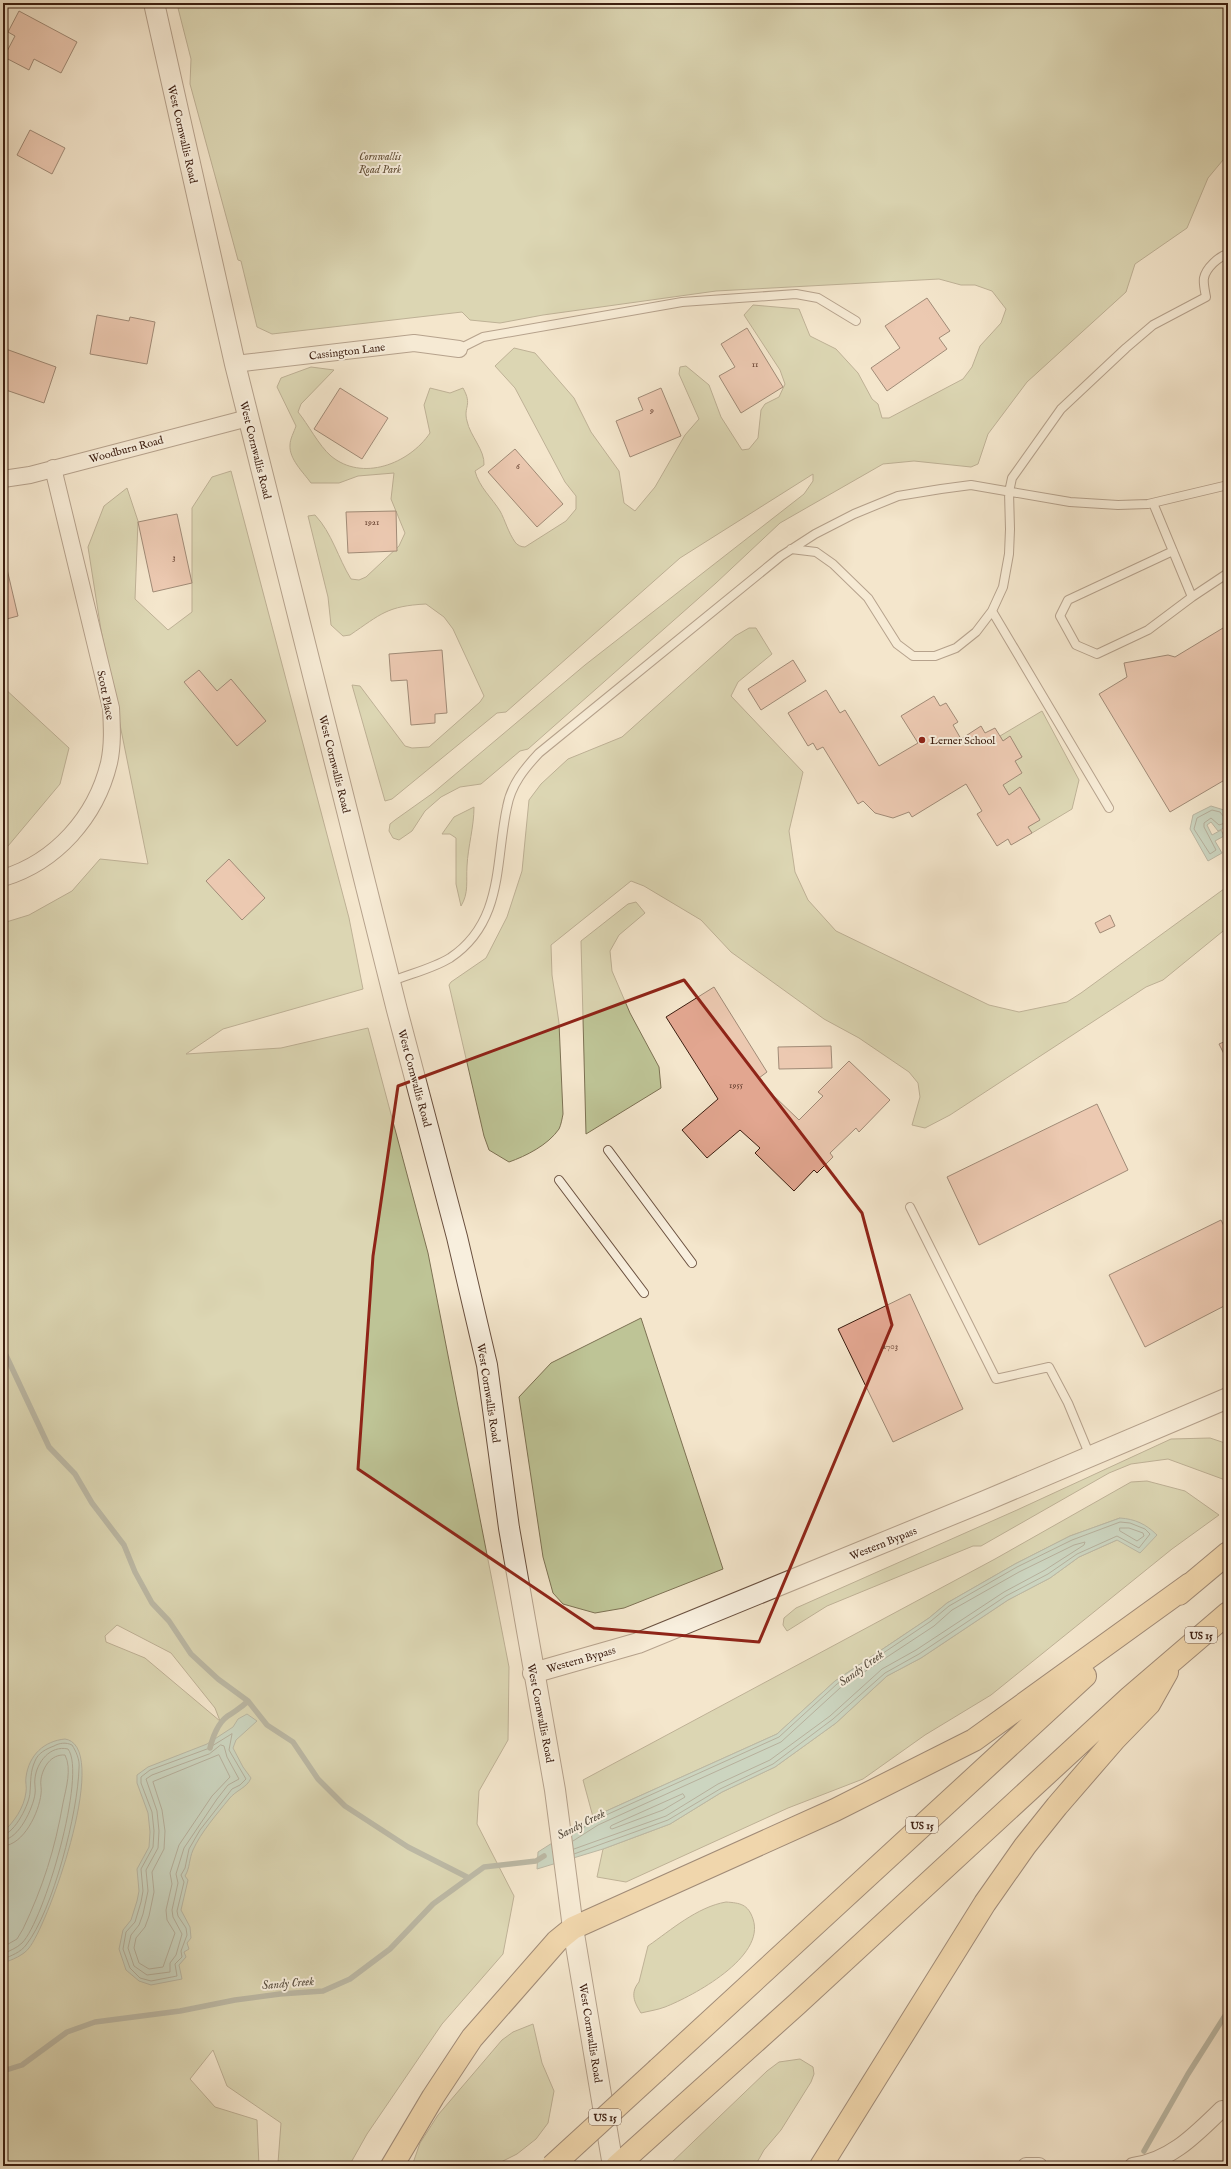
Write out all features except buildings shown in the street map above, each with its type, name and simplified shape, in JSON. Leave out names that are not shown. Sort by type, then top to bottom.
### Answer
[{"type":"highway","name":"US 15","points":[[552,2166],[1056,1702],[1190,1584],[1228,1553]]},
{"type":"highway","points":[[392,2166],[433,2097],[472,2038],[557,1941],[573,1928],[835,1810],[974,1740],[1190,1584]]},
{"type":"highway","name":"US 15","points":[[617,2166],[809,1994],[1175,1657],[1228,1613]]},
{"type":"highway","points":[[821,2166],[990,1896],[1025,1846],[1057,1806],[1114,1739],[1149,1704],[1175,1657]]},
{"type":"street","name":"West Cornwallis Road","points":[[154,3],[248,418],[390,982],[458,1237],[487,1365],[509,1528],[533,1673],[555,1790],[573,1928],[613,2166]]},
{"type":"street","name":"Cassington Lane","points":[[235,364],[414,343],[459,349]]},
{"type":"street","name":"Woodburn Road","points":[[3,480],[30,475],[248,418]]},
{"type":"street","name":"Scott Place","points":[[3,878],[27,868],[51,854],[71,835],[88,814],[101,789],[109,763],[111,743],[111,708],[53,468]]},
{"type":"street","name":"Western Bypass","points":[[533,1673],[638,1643],[1228,1398]]},
{"type":"street","points":[[1133,2166],[1152,2161],[1187,2143],[1222,2109]]},
{"type":"street","points":[[1026,2166],[1039,2166]]},
{"type":"lane","points":[[791,549],[816,552],[833,564],[868,598],[897,644],[913,656],[935,656],[956,648],[976,632],[992,611],[1003,586],[1009,554],[1009,492],[1012,478],[1061,409],[1126,348],[1153,325],[1206,297],[1204,277],[1212,265],[1223,255],[1228,254]]},
{"type":"lane","points":[[459,349],[482,337],[682,302],[796,294],[818,298],[856,321]]},
{"type":"lane","points":[[390,982],[449,958],[462,948],[486,918],[493,900],[507,806],[514,785],[522,771],[539,753],[791,549],[815,534],[854,514],[898,496],[971,485],[1070,502],[1118,505],[1153,503],[1228,485]]},
{"type":"lane","points":[[1153,503],[1192,597]]},
{"type":"lane","points":[[1173,551],[1068,600],[1060,616],[1076,645],[1097,654],[1148,630],[1192,597],[1228,573]]},
{"type":"lane","points":[[992,611],[1109,808]]},
{"type":"lane","points":[[608,1150],[692,1263]]},
{"type":"lane","points":[[559,1180],[644,1293]]},
{"type":"lane","points":[[910,1207],[996,1379],[1049,1366],[1068,1403],[1090,1456]]},
{"type":"highlighted area","points":[[684,980],[862,1213],[892,1325],[759,1642],[594,1628],[358,1469],[373,1256],[398,1086]]},
{"type":"green space","name":"Cornwallis Road Park","points":[[201,3],[1228,3],[1228,154],[1208,178],[1187,228],[1135,264],[1126,292],[1027,382],[988,434],[978,464],[971,467],[914,461],[883,464],[780,523],[716,583],[528,749],[520,751],[481,784],[460,787],[441,797],[425,811],[412,831],[399,840],[393,838],[389,831],[390,824],[433,793],[585,665],[804,494],[813,481],[813,474],[680,558],[506,712],[497,713],[392,799],[385,801],[352,685],[360,686],[405,746],[412,748],[429,747],[480,702],[484,696],[453,629],[444,617],[426,604],[402,607],[385,612],[350,635],[343,636],[331,625],[328,597],[308,516],[315,515],[321,522],[351,579],[359,580],[366,577],[399,546],[405,533],[391,499],[394,473],[358,476],[339,483],[311,483],[297,465],[290,450],[291,438],[296,426],[277,387],[281,378],[311,367],[334,370],[301,404],[298,412],[322,447],[331,456],[343,464],[357,468],[384,466],[398,461],[410,453],[421,444],[430,433],[424,405],[430,388],[450,393],[463,388],[468,402],[466,412],[467,421],[484,459],[484,465],[475,471],[477,477],[500,511],[515,542],[519,546],[525,547],[566,521],[576,509],[576,496],[565,482],[515,388],[495,366],[514,348],[535,353],[574,398],[591,432],[619,471],[624,503],[635,511],[655,487],[685,435],[699,419],[679,374],[680,367],[686,366],[709,385],[721,417],[742,450],[749,449],[758,438],[761,410],[765,404],[779,397],[785,384],[780,370],[744,315],[753,305],[799,309],[810,336],[836,349],[858,373],[872,399],[878,404],[882,418],[889,418],[963,379],[972,367],[980,346],[1001,323],[1006,309],[992,291],[975,285],[961,285],[939,279],[716,291],[543,315],[500,323],[470,320],[462,312],[272,334],[257,327],[241,261],[238,260],[190,84],[191,59],[178,8]]},
{"type":"green space","points":[[231,471],[349,918],[363,989],[223,1029],[186,1054],[281,1048],[368,1028],[428,1253],[509,1667],[508,1740],[479,1791],[477,1824],[514,1896],[503,1954],[442,2024],[367,2134],[349,2166],[275,2166],[278,2163],[281,2123],[227,2086],[213,2050],[190,2079],[215,2107],[257,2120],[259,2166],[3,2166],[3,923],[29,915],[72,891],[100,859],[148,864],[101,630],[88,547],[104,506],[127,488],[138,521],[135,599],[168,630],[192,612],[192,508],[212,477]],"holes":[[[117,1625],[171,1653],[215,1708],[220,1721],[145,1658],[106,1642],[105,1636]]]},
{"type":"green space","points":[[749,628],[756,628],[772,654],[738,682],[731,696],[803,772],[789,831],[795,872],[808,900],[836,931],[989,1005],[1019,1012],[1067,1002],[1228,886],[1228,927],[1163,980],[1146,987],[950,1115],[925,1128],[912,1125],[920,1097],[918,1083],[909,1072],[859,1038],[824,1019],[731,952],[701,920],[644,886],[631,881],[551,945],[552,975],[559,1023],[563,1114],[559,1129],[549,1140],[522,1157],[509,1162],[489,1150],[484,1136],[449,985],[451,982],[486,958],[507,917],[522,871],[529,800],[541,784],[568,759],[622,737],[735,636]]},
{"type":"green space","points":[[3,687],[69,748],[60,784],[3,852]]},
{"type":"green space","points":[[1042,711],[1079,780],[1072,809],[1032,833],[1028,827],[1040,819],[1020,788],[1009,795],[1003,785],[1015,761],[1022,757],[1010,737],[1003,741],[1000,736]]},
{"type":"green space","points":[[474,807],[466,892],[461,906],[456,884],[456,838],[450,834],[442,834],[454,817]]},
{"type":"green space","points":[[636,902],[645,913],[619,935],[610,951],[612,971],[630,1013],[659,1067],[661,1088],[586,1134],[581,941],[628,904]]},
{"type":"green space","points":[[641,1318],[723,1569],[624,1608],[595,1613],[563,1604],[553,1593],[543,1557],[519,1397],[551,1363]]},
{"type":"green space","points":[[1210,1438],[1228,1444],[1228,1481],[1168,1459],[1131,1464],[1109,1473],[981,1546],[973,1546],[827,1606],[787,1631],[783,1625],[784,1618],[796,1608],[1017,1510],[1171,1439]]},
{"type":"green space","points":[[1147,1481],[1185,1491],[1219,1515],[1172,1549],[991,1695],[925,1735],[863,1779],[788,1808],[626,1882],[597,1877],[603,1849],[670,1824],[722,1792],[775,1767],[836,1723],[887,1676],[921,1658],[1008,1600],[1050,1578],[1079,1557],[1117,1540],[1120,1518],[1070,1536],[1015,1564],[947,1603],[929,1618],[835,1681],[777,1734],[593,1817],[583,1780],[995,1559],[1131,1482]]},
{"type":"green space","points":[[726,1902],[743,1905],[749,1910],[753,1919],[754,1933],[749,1947],[738,1961],[709,1984],[677,2002],[656,2010],[641,2013],[636,2005],[634,1994],[636,1986],[639,1982],[648,1946],[675,1926],[695,1914]]},
{"type":"green space","points":[[533,2024],[542,2063],[554,2091],[548,2123],[536,2139],[517,2154],[493,2166],[412,2166],[420,2143],[438,2115],[502,2040],[513,2032]]},
{"type":"green space","points":[[800,2059],[813,2067],[814,2074],[811,2082],[781,2130],[764,2150],[755,2166],[668,2166],[767,2071],[779,2062]]},
{"type":"water","points":[[1211,806],[1224,810],[1228,817],[1228,826],[1218,831],[1211,822],[1207,825],[1212,835],[1221,830],[1224,836],[1215,841],[1222,853],[1208,861],[1190,829],[1193,815]]},
{"type":"water","points":[[1120,1518],[1140,1523],[1157,1535],[1140,1553],[1117,1540],[1079,1557],[1050,1578],[1008,1600],[921,1658],[887,1676],[836,1723],[775,1767],[722,1792],[670,1824],[603,1849],[537,1869],[538,1852],[593,1817],[777,1734],[835,1681],[929,1618],[947,1603],[1015,1564],[1070,1536]]},
{"type":"water","points":[[247,1714],[257,1721],[236,1740],[233,1748],[243,1767],[251,1778],[247,1784],[229,1799],[214,1817],[196,1843],[185,1876],[188,1880],[181,1910],[190,1927],[191,1938],[187,1943],[189,1949],[184,1952],[186,1957],[179,1965],[182,1979],[151,1985],[139,1981],[126,1970],[119,1949],[123,1930],[131,1920],[137,1901],[139,1891],[137,1869],[149,1847],[150,1832],[148,1813],[137,1783],[137,1775],[148,1767],[207,1744],[233,1727],[238,1719]]},
{"type":"water","points":[[65,1739],[78,1749],[82,1771],[80,1802],[72,1837],[62,1873],[50,1906],[38,1932],[27,1951],[18,1957],[3,1963],[3,1832],[15,1819],[21,1809],[25,1798],[28,1769],[34,1756],[44,1746],[57,1740]]},
{"type":"waterway","points":[[3,1349],[49,1447],[75,1474],[92,1503],[124,1545],[135,1572],[152,1603],[169,1621],[191,1654],[218,1679],[248,1701],[267,1725],[293,1742],[318,1779],[345,1806],[408,1847],[469,1878]]},
{"type":"waterway","points":[[210,1748],[215,1734],[223,1720],[248,1701]]},
{"type":"waterway","name":"Sandy Creek","points":[[3,2071],[22,2065],[67,2032],[95,2022],[180,2011],[235,2000],[280,1994],[323,1991],[350,1979],[390,1949],[433,1904],[484,1867],[536,1861],[544,1856]]},
{"type":"waterway","points":[[1144,2151],[1188,2074],[1228,2011]]},
{"type":"place","name":"Lerner School","points":[[922,740]]}]
